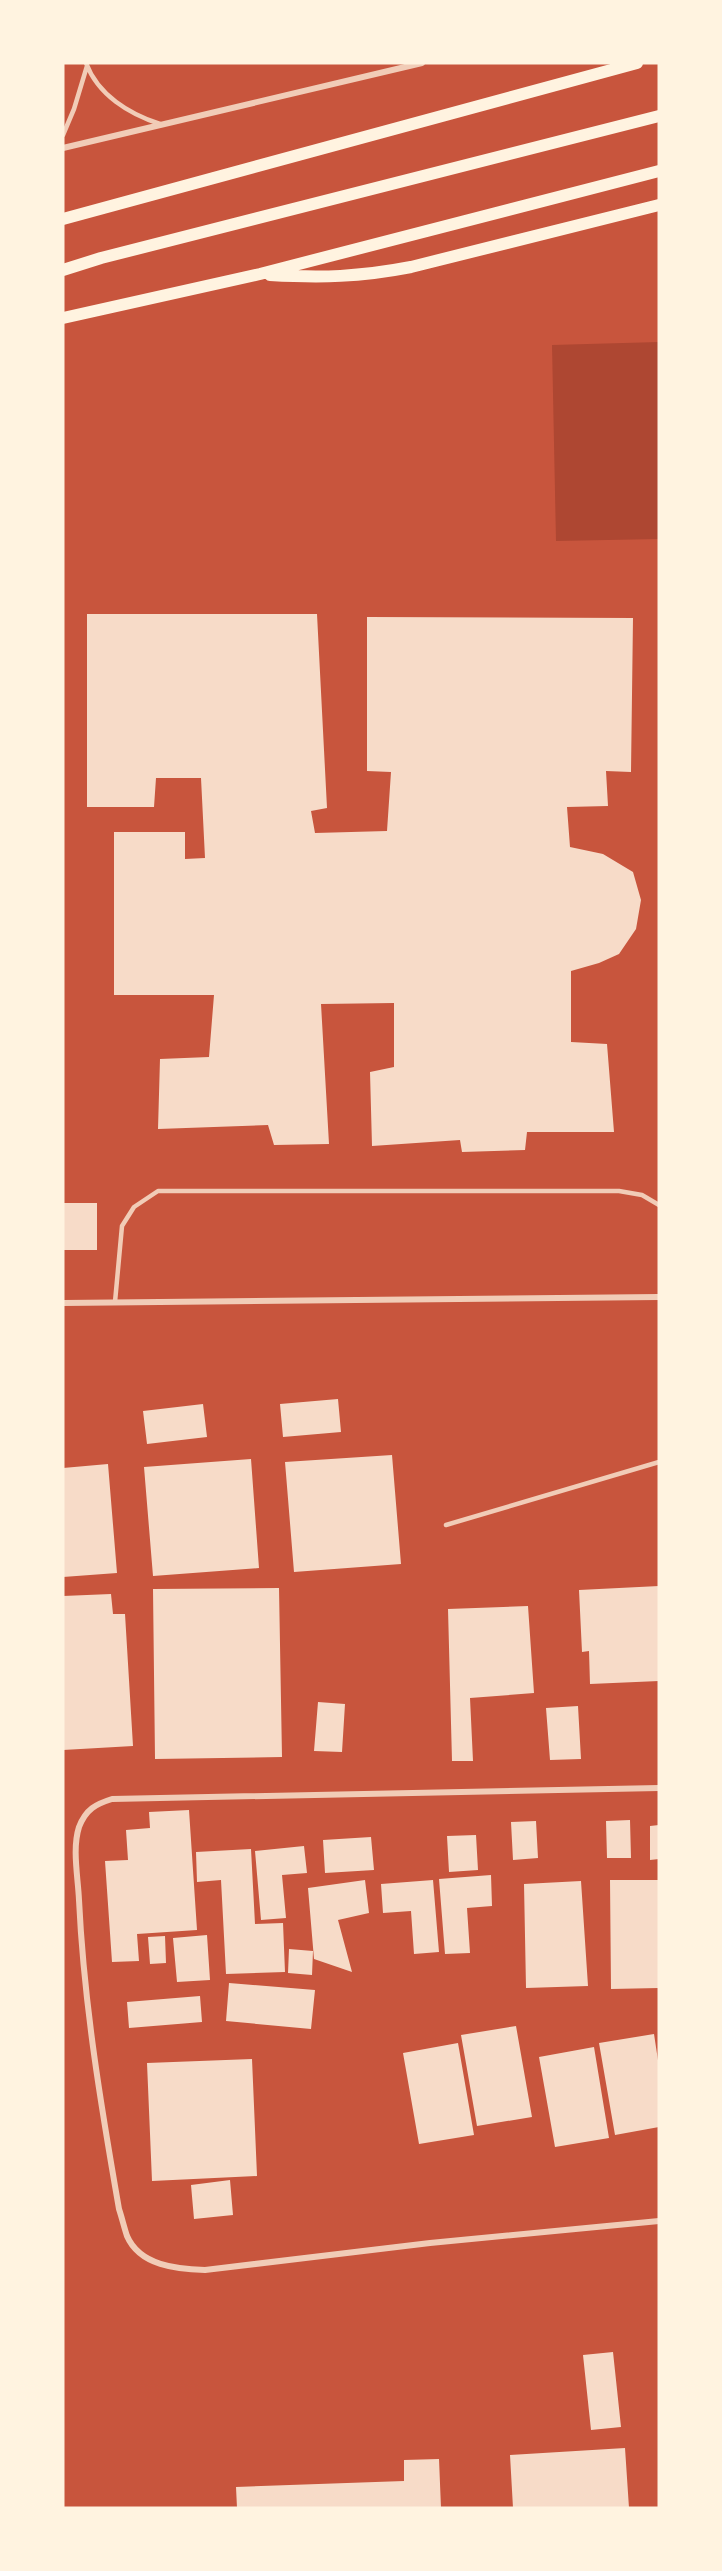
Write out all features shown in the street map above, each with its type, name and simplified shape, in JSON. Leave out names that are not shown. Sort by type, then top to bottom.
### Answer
[{"type":"main road","points":[[63,219],[637,63]]},
{"type":"main road","points":[[63,270],[112,255],[659,116]]},
{"type":"main road","points":[[63,318],[260,274],[659,171]]},
{"type":"main road","points":[[260,274],[324,278],[373,274],[411,267],[659,205]]},
{"type":"street","points":[[63,148],[422,63]]},
{"type":"street","points":[[63,1303],[659,1297]]},
{"type":"street","points":[[659,1788],[112,1799],[95,1804],[86,1813],[79,1828],[76,1846],[89,2020],[119,2209],[128,2239],[147,2258],[171,2268],[205,2270],[441,2241],[659,2221]]},
{"type":"lane","points":[[86,65],[111,98],[126,110],[162,125]]},
{"type":"lane","points":[[63,135],[74,110],[86,65]]},
{"type":"lane","points":[[115,1302],[122,1226],[134,1207],[158,1191],[619,1191],[642,1195],[659,1205]]},
{"type":"lane","points":[[446,1525],[659,1462]]},
{"type":"shaded area","points":[[659,342],[659,539],[556,541],[552,345]]},
{"type":"building","points":[[87,614],[317,614],[327,808],[311,811],[315,833],[387,831],[391,772],[367,771],[367,617],[633,618],[631,772],[606,771],[608,806],[567,807],[570,847],[603,854],[633,872],[641,900],[636,929],[619,954],[599,963],[571,971],[571,1042],[607,1044],[614,1132],[527,1132],[525,1150],[462,1152],[460,1140],[372,1146],[370,1072],[394,1067],[394,1003],[321,1004],[329,1144],[274,1145],[268,1125],[158,1129],[160,1059],[209,1057],[214,995],[114,995],[114,832],[185,832],[185,859],[205,858],[201,778],[156,778],[154,807],[87,807]]},
{"type":"building","points":[[63,1203],[97,1203],[97,1250],[63,1250]]},
{"type":"building","points":[[338,1399],[341,1432],[283,1437],[280,1404]]},
{"type":"building","points":[[203,1404],[207,1437],[147,1444],[143,1411]]},
{"type":"building","points":[[392,1455],[401,1564],[294,1572],[285,1462]]},
{"type":"building","points":[[251,1459],[259,1568],[153,1576],[144,1467]]},
{"type":"building","points":[[108,1464],[117,1573],[63,1577],[63,1468]]},
{"type":"building","points":[[659,1586],[659,1681],[590,1684],[589,1651],[582,1652],[579,1590]]},
{"type":"building","points":[[279,1588],[282,1757],[155,1759],[153,1589]]},
{"type":"building","points":[[111,1594],[113,1614],[125,1614],[133,1746],[63,1750],[63,1596]]},
{"type":"building","points":[[528,1606],[534,1693],[470,1698],[473,1761],[452,1761],[448,1609]]},
{"type":"building","points":[[318,1702],[345,1704],[342,1752],[314,1751]]},
{"type":"building","points":[[578,1706],[581,1759],[550,1760],[546,1708]]},
{"type":"building","points":[[189,1810],[197,1930],[137,1934],[139,1961],[112,1962],[105,1861],[128,1860],[126,1830],[150,1828],[149,1812]]},
{"type":"building","points":[[630,1820],[631,1858],[607,1858],[606,1821]]},
{"type":"building","points":[[536,1821],[538,1858],[513,1860],[511,1822]]},
{"type":"building","points":[[659,1825],[659,1859],[650,1860],[650,1826]]},
{"type":"building","points":[[476,1835],[478,1870],[449,1872],[447,1836]]},
{"type":"building","points":[[371,1837],[374,1870],[325,1873],[323,1840]]},
{"type":"building","points":[[304,1846],[307,1873],[282,1875],[286,1918],[261,1920],[255,1851]]},
{"type":"building","points":[[251,1849],[255,1924],[283,1923],[285,1972],[226,1974],[221,1880],[197,1882],[196,1852]]},
{"type":"building","points":[[491,1875],[492,1906],[467,1908],[470,1953],[445,1954],[439,1879]]},
{"type":"building","points":[[365,1880],[369,1913],[338,1920],[352,1972],[314,1959],[308,1888]]},
{"type":"building","points":[[433,1880],[439,1952],[414,1954],[411,1911],[383,1913],[381,1884]]},
{"type":"building","points":[[610,1880],[659,1880],[659,1988],[611,1989]]},
{"type":"building","points":[[581,1881],[588,1986],[526,1988],[524,1884]]},
{"type":"building","points":[[207,1935],[210,1980],[177,1982],[173,1938]]},
{"type":"building","points":[[165,1936],[166,1963],[150,1964],[148,1937]]},
{"type":"building","points":[[289,1949],[313,1951],[312,1975],[288,1973]]},
{"type":"building","points":[[229,1983],[315,1990],[311,2029],[226,2021]]},
{"type":"building","points":[[200,1996],[202,2022],[129,2028],[127,2002]]},
{"type":"building","points":[[516,2026],[532,2117],[477,2126],[461,2035]]},
{"type":"building","points":[[654,2034],[659,2067],[659,2127],[615,2135],[599,2043]]},
{"type":"building","points":[[458,2043],[474,2135],[419,2144],[403,2053]]},
{"type":"building","points":[[594,2047],[609,2138],[555,2147],[539,2057]]},
{"type":"building","points":[[252,2059],[257,2176],[152,2181],[147,2063]]},
{"type":"building","points":[[230,2180],[233,2215],[194,2219],[191,2185]]},
{"type":"building","points":[[613,2352],[621,2427],[591,2430],[583,2355]]},
{"type":"building","points":[[625,2448],[629,2508],[513,2508],[510,2455]]},
{"type":"building","points":[[439,2459],[441,2508],[237,2508],[236,2487],[404,2481],[404,2460]]}]
